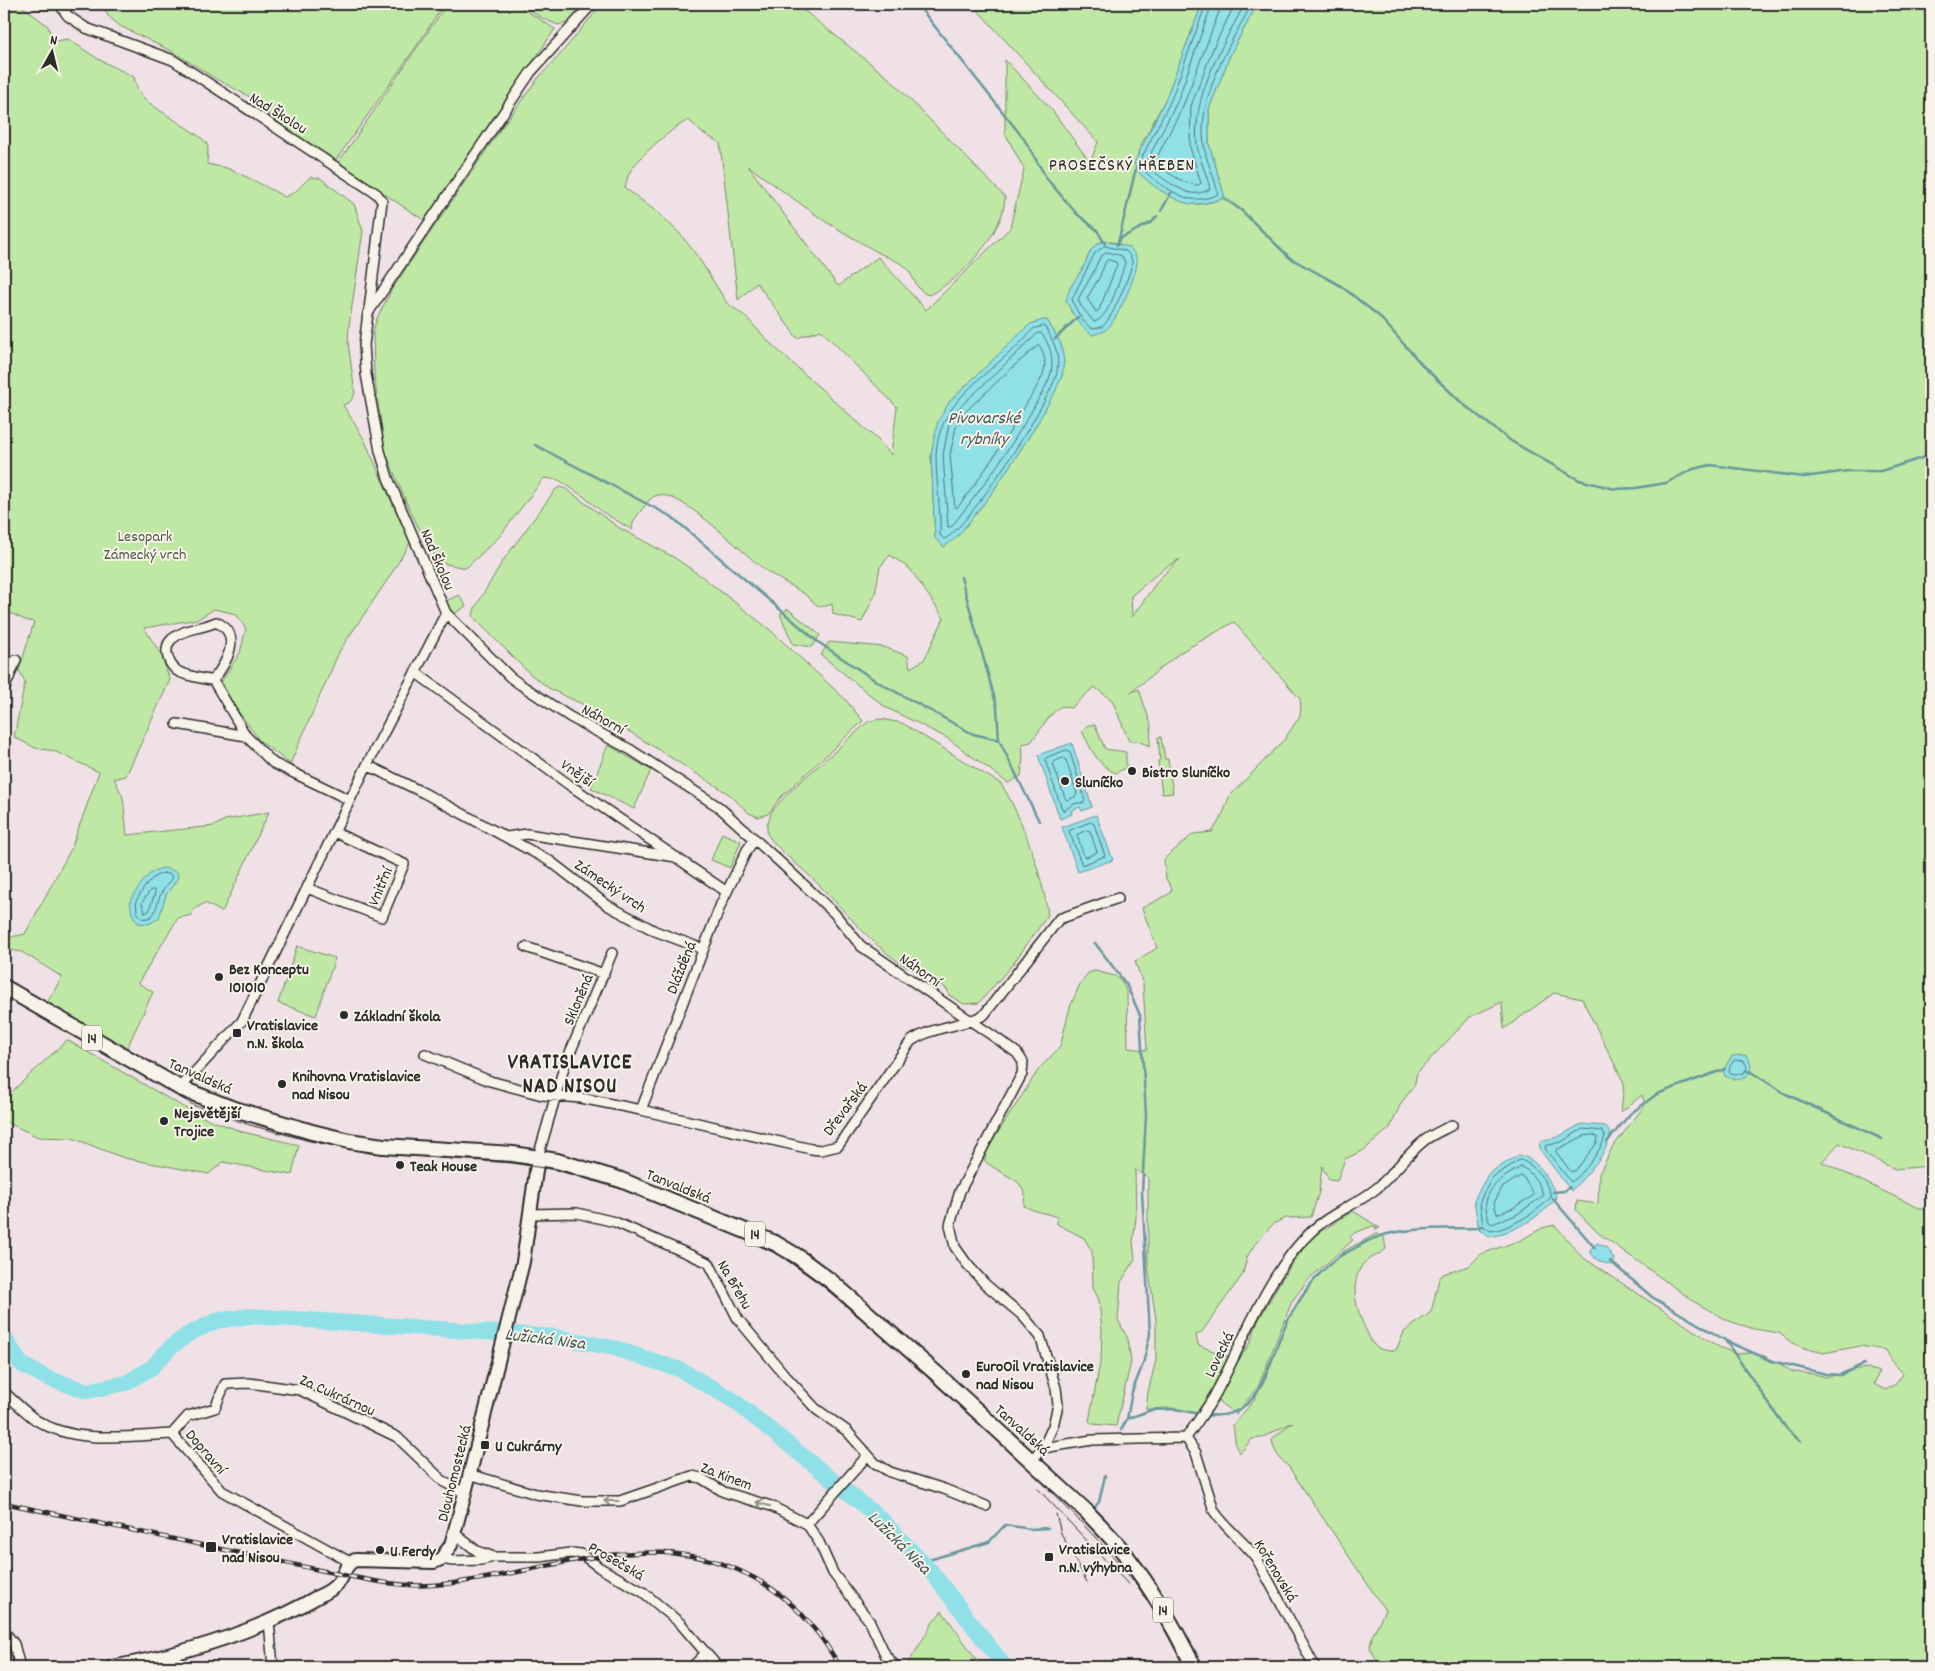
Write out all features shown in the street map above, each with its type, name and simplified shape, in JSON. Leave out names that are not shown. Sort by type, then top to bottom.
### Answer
[{"type":"main road","name":"Tanvaldská","points":[[4,987],[180,1088],[230,1108],[349,1141],[383,1146],[513,1154],[538,1157],[585,1168],[620,1180],[752,1233],[797,1256],[832,1282],[1087,1512],[1127,1556],[1169,1621],[1194,1667]]},
{"type":"street","name":"Nad Školou","points":[[59,4],[68,16],[86,28],[172,60],[377,194],[382,201],[364,345],[374,421],[388,478],[446,613],[367,765],[242,1021],[180,1088]]},
{"type":"street","name":"Nad Školou","points":[[368,313],[531,72],[592,4]]},
{"type":"street","name":"Náhorní","points":[[446,613],[510,676],[522,685],[570,717],[631,750],[718,807],[834,913],[861,946],[1017,1053],[1023,1062],[1022,1074],[960,1191],[950,1225],[956,1247],[966,1264],[985,1284],[1024,1316],[1040,1336],[1058,1399],[1057,1414],[1043,1448],[1030,1460]]},
{"type":"street","points":[[216,622],[224,626],[230,634],[231,645],[221,670],[213,680],[204,680],[176,670],[167,658],[166,649],[171,640],[194,628],[206,627],[216,622]]},
{"type":"street","points":[[4,689],[16,660]]},
{"type":"street","name":"Vnější","points":[[415,672],[568,784],[727,892]]},
{"type":"street","points":[[213,680],[246,736],[273,763],[350,800]]},
{"type":"street","points":[[177,724],[246,736]]},
{"type":"street","name":"Zámecký vrch","points":[[367,765],[550,860],[607,905],[654,931],[703,949]]},
{"type":"street","name":"Vnitřní","points":[[307,888],[382,917],[404,864],[334,832]]},
{"type":"street","name":"Zámecký vrch","points":[[507,837],[527,834],[678,857]]},
{"type":"street","name":"Dlážděná","points":[[642,1110],[703,949],[727,892],[747,850],[755,839]]},
{"type":"street","name":"Dřevařská","points":[[554,1096],[581,1098],[642,1110],[811,1149],[827,1149],[838,1146],[911,1041],[923,1033],[971,1021],[984,1015],[1059,919],[1118,898]]},
{"type":"street","points":[[526,947],[604,974]]},
{"type":"street","name":"Skloněná","points":[[554,1096],[564,1067],[612,954]]},
{"type":"street","points":[[425,1054],[490,1081],[542,1095],[554,1096],[538,1157]]},
{"type":"street","name":"Lovecká","points":[[1186,1438],[1216,1393],[1257,1308],[1292,1254],[1314,1230],[1331,1216],[1368,1195],[1379,1186],[1427,1138],[1452,1125]]},
{"type":"street","name":"Dlouhomostecká","points":[[441,1559],[446,1554],[454,1533],[523,1262],[538,1157]]},
{"type":"street","name":"Na Břehu","points":[[529,1214],[577,1213],[615,1222],[710,1263],[734,1312],[745,1327],[816,1409],[847,1431],[875,1463],[890,1472],[944,1489],[986,1506]]},
{"type":"street","name":"Za Cukrárnou","points":[[172,1434],[188,1416],[215,1408],[225,1384],[250,1383],[300,1390],[397,1437],[444,1482],[465,1493]]},
{"type":"street","name":"Dopravní","points":[[4,1392],[36,1420],[63,1432],[92,1438],[172,1434],[222,1491],[350,1562]]},
{"type":"street","points":[[1043,1448],[1092,1440],[1186,1438]]},
{"type":"street","name":"Kořenovská","points":[[1186,1438],[1196,1454],[1214,1511],[1247,1545],[1257,1559],[1315,1667]]},
{"type":"street","points":[[868,1456],[807,1524],[833,1573],[870,1622],[886,1656],[896,1667]]},
{"type":"street","name":"Za Kinem","points":[[469,1474],[536,1494],[582,1501],[620,1501],[692,1476],[701,1478],[724,1492],[771,1506],[807,1524]]},
{"type":"street","points":[[454,1533],[477,1551],[494,1557]]},
{"type":"street","name":"Prosečská","points":[[441,1559],[453,1561],[481,1560],[494,1557],[539,1557],[570,1553],[581,1554],[600,1568],[643,1592],[680,1623],[718,1667]]},
{"type":"street","points":[[112,1667],[172,1661],[269,1622],[333,1588],[339,1582],[350,1562],[361,1559],[424,1562],[441,1559]]},
{"type":"street","points":[[269,1622],[273,1667]]},
{"type":"street","points":[[4,1631],[14,1644],[20,1667]]},
{"type":"street","points":[[692,1667],[706,1653]]},
{"type":"green space","name":"Lesopark Zámecký vrch","points":[[4,4],[19,4],[22,6],[48,26],[52,40],[68,39],[98,59],[134,77],[136,86],[144,98],[204,140],[208,146],[207,164],[227,168],[285,197],[295,192],[310,177],[320,178],[354,204],[363,231],[348,342],[355,394],[350,402],[343,405],[364,439],[410,543],[340,650],[290,764],[259,740],[219,685],[240,653],[246,629],[236,614],[214,609],[198,619],[144,628],[161,654],[170,680],[126,776],[114,779],[123,797],[127,835],[214,826],[225,820],[269,812],[222,912],[205,903],[193,910],[192,915],[178,918],[138,983],[153,992],[127,1048],[47,1003],[62,977],[22,952],[4,949],[4,942],[7,938],[25,934],[71,849],[99,772],[54,751],[35,748],[14,737],[25,682],[19,670],[34,622],[4,610]]},
{"type":"green space","points":[[103,4],[444,4],[336,160],[299,138],[263,110],[265,105],[218,80],[173,52],[120,26],[108,16]]},
{"type":"green space","points":[[447,4],[516,4],[555,29],[425,221],[338,163]]},
{"type":"green space","points":[[520,4],[586,4],[571,22],[558,25],[542,18]]},
{"type":"green space","points":[[602,4],[796,4],[891,80],[1005,197],[1003,211],[989,240],[954,279],[929,295],[917,286],[908,269],[902,264],[877,252],[826,222],[748,166],[838,286],[878,257],[926,310],[1010,228],[1024,169],[1005,133],[1005,60],[1051,109],[1090,162],[1098,142],[972,4],[1202,4],[1166,98],[1139,149],[1135,168],[1147,180],[1172,197],[1181,201],[1198,204],[1225,198],[1209,144],[1209,109],[1231,53],[1253,12],[1254,5],[1250,4],[1931,4],[1931,1166],[1895,1169],[1839,1143],[1822,1162],[1931,1212],[1931,1662],[1925,1667],[1381,1667],[1370,1648],[1372,1636],[1385,1610],[1288,1466],[1275,1451],[1272,1439],[1293,1422],[1261,1438],[1252,1439],[1240,1453],[1236,1447],[1233,1425],[1254,1400],[1287,1320],[1305,1290],[1344,1251],[1376,1234],[1384,1237],[1386,1249],[1363,1264],[1356,1280],[1355,1296],[1370,1339],[1376,1347],[1381,1349],[1396,1350],[1404,1332],[1431,1312],[1439,1279],[1443,1274],[1469,1266],[1481,1254],[1521,1240],[1542,1228],[1555,1225],[1582,1257],[1719,1347],[1737,1354],[1752,1353],[1764,1356],[1793,1372],[1826,1377],[1867,1368],[1879,1372],[1874,1384],[1885,1390],[1896,1384],[1903,1374],[1894,1365],[1886,1350],[1860,1346],[1824,1353],[1792,1343],[1779,1333],[1754,1329],[1729,1321],[1696,1303],[1597,1232],[1576,1210],[1577,1201],[1598,1204],[1599,1174],[1612,1148],[1645,1105],[1642,1095],[1621,1112],[1624,1083],[1582,999],[1554,993],[1504,1029],[1502,1002],[1470,1017],[1417,1073],[1414,1086],[1401,1103],[1390,1128],[1364,1150],[1345,1159],[1337,1181],[1329,1180],[1322,1166],[1319,1192],[1311,1217],[1286,1218],[1273,1224],[1255,1244],[1247,1257],[1243,1274],[1201,1333],[1196,1335],[1198,1345],[1229,1357],[1208,1398],[1196,1412],[1192,1413],[1171,1408],[1146,1409],[1156,1360],[1156,1319],[1148,1267],[1148,1177],[1135,1170],[1136,1217],[1133,1242],[1135,1260],[1121,1282],[1118,1320],[1128,1339],[1131,1362],[1116,1426],[1093,1424],[1089,1421],[1101,1358],[1102,1331],[1099,1300],[1093,1288],[1092,1251],[1084,1238],[1057,1224],[1057,1217],[1024,1206],[1025,1193],[1018,1182],[988,1164],[985,1161],[986,1151],[1039,1069],[1060,1047],[1070,1007],[1080,984],[1088,973],[1095,971],[1115,976],[1122,981],[1127,993],[1128,1048],[1147,1050],[1143,984],[1135,961],[1157,948],[1142,908],[1169,894],[1172,889],[1166,879],[1164,859],[1193,834],[1212,832],[1222,816],[1229,797],[1284,740],[1300,716],[1300,699],[1234,622],[1181,652],[1130,693],[1139,689],[1151,725],[1150,746],[1137,741],[1129,741],[1112,700],[1094,687],[1071,708],[1061,706],[1050,716],[1031,742],[1022,744],[1021,776],[1008,783],[947,738],[885,707],[821,655],[829,642],[884,647],[908,656],[910,668],[924,660],[944,618],[910,569],[890,555],[880,567],[875,594],[862,622],[833,614],[832,604],[819,606],[803,593],[764,569],[700,515],[673,498],[659,495],[651,498],[633,523],[632,530],[601,511],[559,480],[544,478],[499,537],[466,568],[446,564],[437,558],[425,541],[407,504],[385,451],[374,375],[373,332],[377,318],[392,289],[500,130],[539,77]],"holes":[[[689,120],[701,132],[720,143],[738,300],[757,283],[797,338],[821,330],[897,407],[891,455],[880,442],[771,344],[746,317],[727,303],[698,257],[681,235],[661,215],[625,188],[629,174],[640,159],[682,123]],[[1104,241],[1118,243],[1135,254],[1136,265],[1078,319],[1071,312],[1070,288],[1083,268],[1091,250],[1097,244]],[[1047,320],[1061,344],[1062,376],[1034,429],[992,493],[958,536],[935,538],[931,454],[950,401],[1030,325]],[[1180,559],[1159,579],[1132,617],[1131,596],[1163,569]]]},
{"type":"green space","points":[[560,487],[566,489],[618,527],[675,558],[701,576],[769,629],[844,698],[863,721],[781,797],[768,814],[758,817],[749,813],[729,794],[630,732],[603,719],[580,703],[550,689],[529,673],[473,615],[475,608],[502,562],[556,489]]},
{"type":"green space","points":[[459,595],[466,606],[450,617],[444,602]]},
{"type":"green space","points":[[788,609],[820,635],[812,647],[793,644],[780,614]]},
{"type":"green space","points":[[881,719],[902,723],[1001,784],[1024,829],[1042,883],[1048,915],[1012,965],[979,1003],[964,1004],[949,995],[947,989],[912,965],[907,967],[883,950],[767,834],[767,825],[772,811],[790,791],[869,721]]},
{"type":"green space","points":[[1088,725],[1095,725],[1105,749],[1126,752],[1126,768],[1115,773],[1099,761],[1082,731]]},
{"type":"green space","points":[[1158,737],[1161,737],[1165,759],[1168,759],[1173,793],[1162,794],[1158,761],[1160,760]]},
{"type":"green space","points":[[608,745],[651,770],[634,809],[591,788]]},
{"type":"green space","points":[[722,833],[741,841],[730,868],[711,860]]},
{"type":"green space","points":[[297,946],[335,958],[316,1016],[278,1003]]},
{"type":"green space","points":[[67,1040],[197,1115],[243,1132],[299,1145],[292,1175],[223,1162],[209,1174],[124,1158],[72,1138],[38,1137],[4,1121],[4,1099]]},
{"type":"green space","points":[[1353,1211],[1380,1228],[1375,1230],[1377,1228],[1373,1226],[1354,1233],[1350,1237],[1353,1240],[1309,1279],[1292,1301],[1258,1387],[1236,1414],[1217,1401],[1235,1366],[1250,1343],[1258,1321],[1283,1277],[1311,1238]]},
{"type":"green space","points":[[942,1611],[982,1667],[909,1667],[908,1664],[933,1622]]},
{"type":"water","points":[[1202,4],[1254,5],[1253,12],[1231,53],[1209,109],[1209,144],[1225,198],[1190,204],[1175,199],[1149,182],[1134,163],[1166,98]]},
{"type":"water","points":[[1104,241],[1129,247],[1137,261],[1126,296],[1116,316],[1106,330],[1093,335],[1080,324],[1066,300],[1070,288],[1083,268],[1091,250],[1097,244]]},
{"type":"water","name":"Pivovarské rybníky","points":[[1047,320],[1061,344],[1064,361],[1062,376],[1034,429],[992,493],[958,536],[944,547],[935,538],[931,454],[938,421],[950,401],[1030,324]]},
{"type":"water","name":"Sluníčko","points":[[1072,743],[1092,807],[1082,811],[1080,807],[1071,811],[1072,814],[1060,819],[1038,755]]},
{"type":"water","name":"Sluníčko","points":[[1096,815],[1113,860],[1078,872],[1062,827]]},
{"type":"water","points":[[164,868],[177,872],[178,878],[166,895],[159,918],[149,924],[138,923],[132,914],[130,901],[148,876],[158,869]]},
{"type":"water","points":[[1732,1056],[1747,1056],[1751,1068],[1750,1073],[1743,1079],[1732,1079],[1725,1076],[1723,1070]]},
{"type":"water","points":[[1581,1124],[1605,1126],[1611,1134],[1600,1158],[1571,1191],[1541,1151],[1539,1144],[1543,1140],[1558,1137]]},
{"type":"water","points":[[1519,1155],[1532,1161],[1543,1171],[1557,1198],[1551,1205],[1527,1222],[1491,1237],[1479,1230],[1474,1201],[1489,1173]]},
{"type":"water","points":[[1597,1243],[1606,1247],[1614,1259],[1611,1265],[1598,1260],[1591,1253],[1590,1250]]},
{"type":"waterway","points":[[917,4],[1024,139],[1047,179],[1077,214],[1097,230],[1105,244]]},
{"type":"waterway","points":[[1119,239],[1136,168]]},
{"type":"waterway","points":[[1161,211],[1171,193]]},
{"type":"waterway","points":[[1224,198],[1241,210],[1290,258],[1341,286],[1379,316],[1424,367],[1463,404],[1511,441],[1579,480],[1615,489],[1636,488],[1666,483],[1693,469],[1711,465],[1804,477],[1848,471],[1881,471],[1931,455]]},
{"type":"waterway","points":[[1117,245],[1119,239],[1152,222],[1157,216]]},
{"type":"waterway","points":[[1055,339],[1078,317]]},
{"type":"waterway","points":[[535,445],[672,517],[818,642],[876,681],[973,734],[999,740]]},
{"type":"waterway","points":[[961,577],[997,707],[999,740],[1039,821]]},
{"type":"waterway","points":[[1095,943],[1126,984],[1140,1015],[1146,1115],[1142,1192],[1150,1334],[1143,1364],[1132,1392],[1127,1419],[1121,1430]]},
{"type":"waterway","points":[[1607,1142],[1630,1114],[1657,1094],[1725,1069]]},
{"type":"waterway","points":[[1747,1071],[1784,1093],[1882,1139]]},
{"type":"waterway","points":[[1553,1192],[1564,1191],[1570,1187]]},
{"type":"waterway","points":[[1553,1199],[1595,1248]]},
{"type":"waterway","points":[[1207,1415],[1226,1414],[1241,1408],[1253,1398],[1262,1384],[1281,1335],[1298,1303],[1308,1287],[1321,1272],[1339,1257],[1370,1240],[1386,1234],[1411,1230],[1477,1228],[1481,1226]]},
{"type":"waterway","points":[[1610,1261],[1652,1297],[1725,1340],[1786,1428],[1800,1441]]},
{"type":"waterway","name":"Lužická Nisa","points":[[4,1337],[21,1364],[47,1378],[87,1391],[126,1383],[151,1368],[172,1346],[190,1333],[216,1321],[250,1316],[557,1337],[614,1348],[681,1370],[733,1400],[881,1519],[930,1570],[1005,1667]]},
{"type":"waterway","points":[[1726,1341],[1772,1361],[1826,1374],[1840,1375],[1864,1364]]},
{"type":"waterway","points":[[1127,1419],[1151,1410],[1176,1409],[1199,1414]]},
{"type":"waterway","points":[[1095,1507],[1099,1502],[1105,1476]]},
{"type":"waterway","points":[[922,1562],[989,1542],[1005,1525],[1031,1529],[1048,1528]]},
{"type":"tram line","points":[[4,996],[195,1106],[250,1125],[310,1141],[369,1153],[512,1163],[556,1170],[618,1188],[749,1241],[781,1256],[819,1283],[901,1353],[1037,1477],[1117,1561],[1139,1588],[1163,1626],[1184,1667]]},
{"type":"tram line","points":[[1038,1489],[1129,1585]]},
{"type":"tram line","points":[[1056,1514],[1061,1533],[1087,1582]]},
{"type":"railway","points":[[4,1503],[343,1575],[399,1584],[433,1585],[471,1581],[586,1558],[625,1554],[663,1553],[701,1558],[749,1575],[780,1595],[807,1620],[841,1667]]},
{"type":"place","name":"Bistro Sluníčko","points":[[1132,771]]},
{"type":"place","name":"Sluníčko","points":[[1065,781]]},
{"type":"place","name":"Bez Konceptu 101010","points":[[219,977]]},
{"type":"place","name":"Základní škola","points":[[344,1015]]},
{"type":"place","name":"Vratislavice n.N. škola","points":[[237,1033]]},
{"type":"place","name":"Knihovna Vratislavice nad Nisou","points":[[282,1084]]},
{"type":"place","name":"Nejsvětější Trojice","points":[[164,1121]]},
{"type":"place","name":"Teak House","points":[[400,1165]]},
{"type":"place","name":"EuroOil Vratislavice nad Nisou","points":[[966,1374]]},
{"type":"place","name":"U Cukrárny","points":[[485,1445]]},
{"type":"place","name":"Vratislavice nad Nisou","points":[[211,1547]]},
{"type":"place","name":"U Ferdy","points":[[380,1550]]},
{"type":"place","name":"Vratislavice n.N. výhybna","points":[[1049,1557]]},
{"type":"district","name":"PROSEČSKÝ HŘEBEN","points":[[1122,164]]},
{"type":"district","name":"VRATISLAVICE NAD NISOU","points":[[570,1073]]}]
